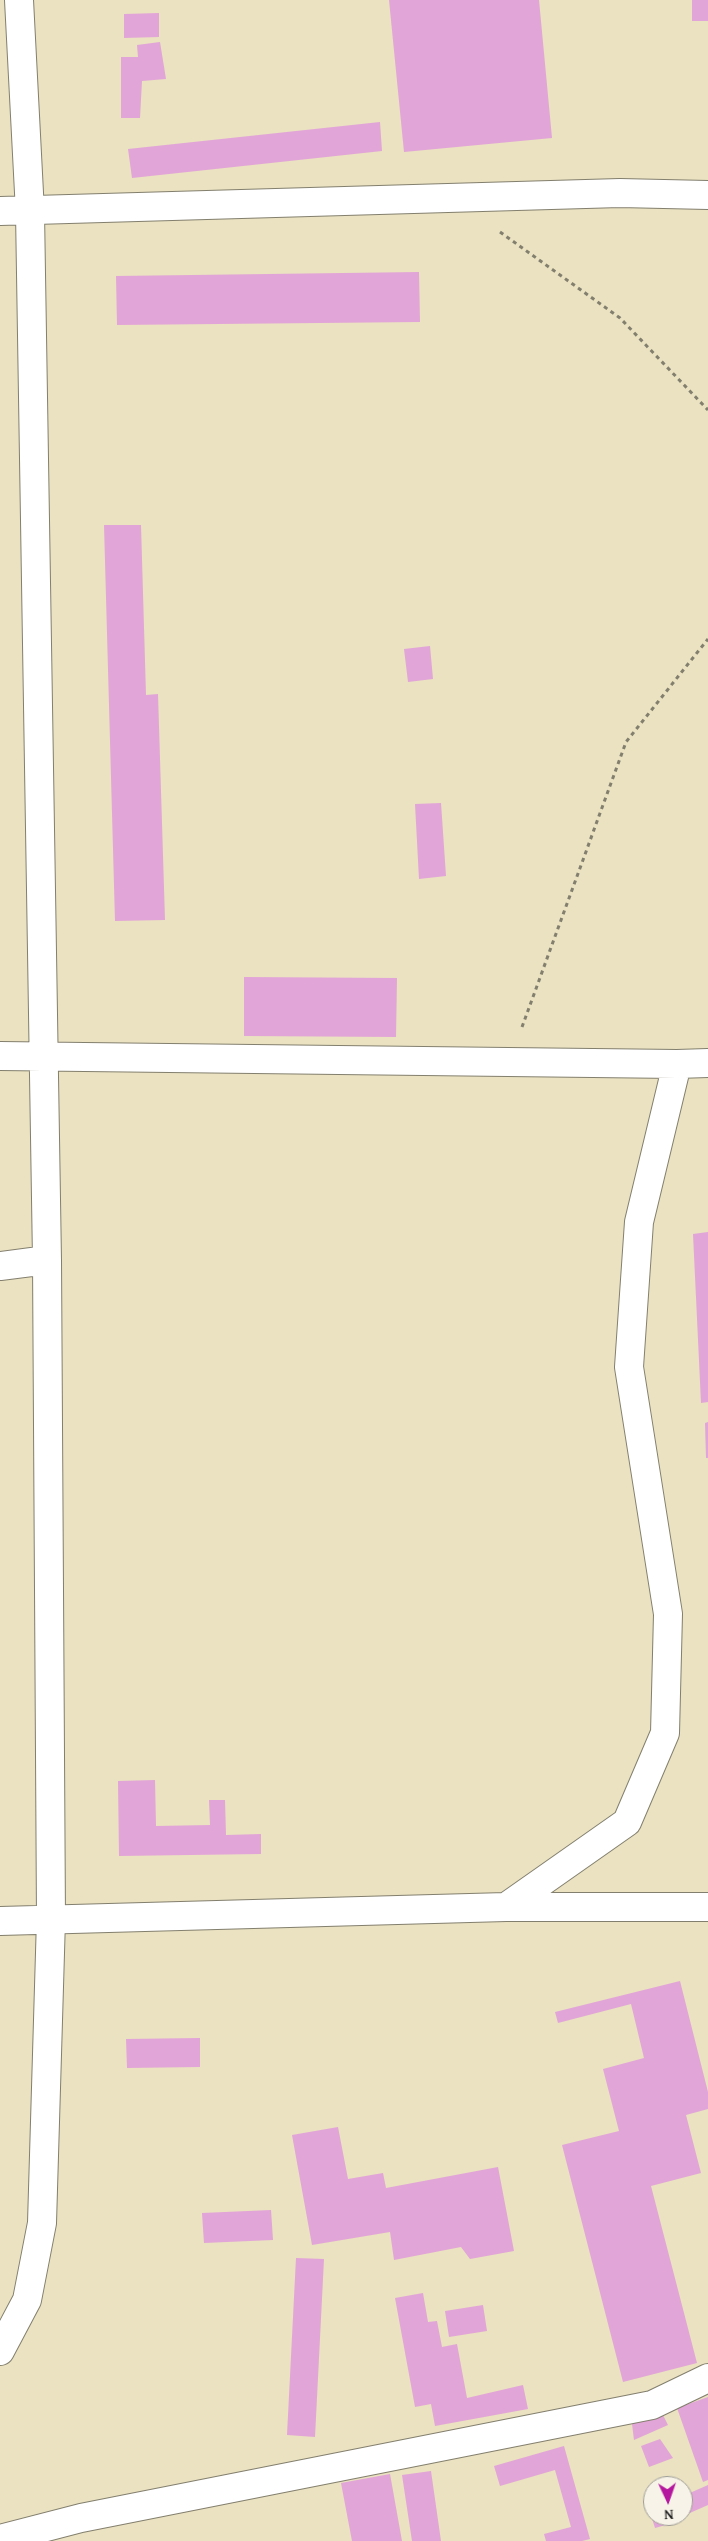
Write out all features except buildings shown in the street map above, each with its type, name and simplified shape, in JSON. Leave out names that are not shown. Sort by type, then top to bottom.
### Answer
[{"type":"street","points":[[0,2351],[27,2300],[42,2223],[51,1919],[47,1260],[30,212],[20,0]]},
{"type":"street","points":[[0,211],[30,212],[620,193],[708,195]]},
{"type":"street","points":[[0,1056],[708,1063]]},
{"type":"street","points":[[506,1907],[627,1822],[665,1733],[668,1614],[629,1367],[639,1222],[676,1064]]},
{"type":"street","points":[[0,1266],[47,1260]]},
{"type":"street","points":[[0,1921],[506,1907],[708,1907]]},
{"type":"street","points":[[0,2540],[81,2518],[652,2406],[708,2378]]},
{"type":"path","points":[[452,198],[620,318],[708,410]]},
{"type":"path","points":[[519,1035],[626,742],[708,639]]}]
